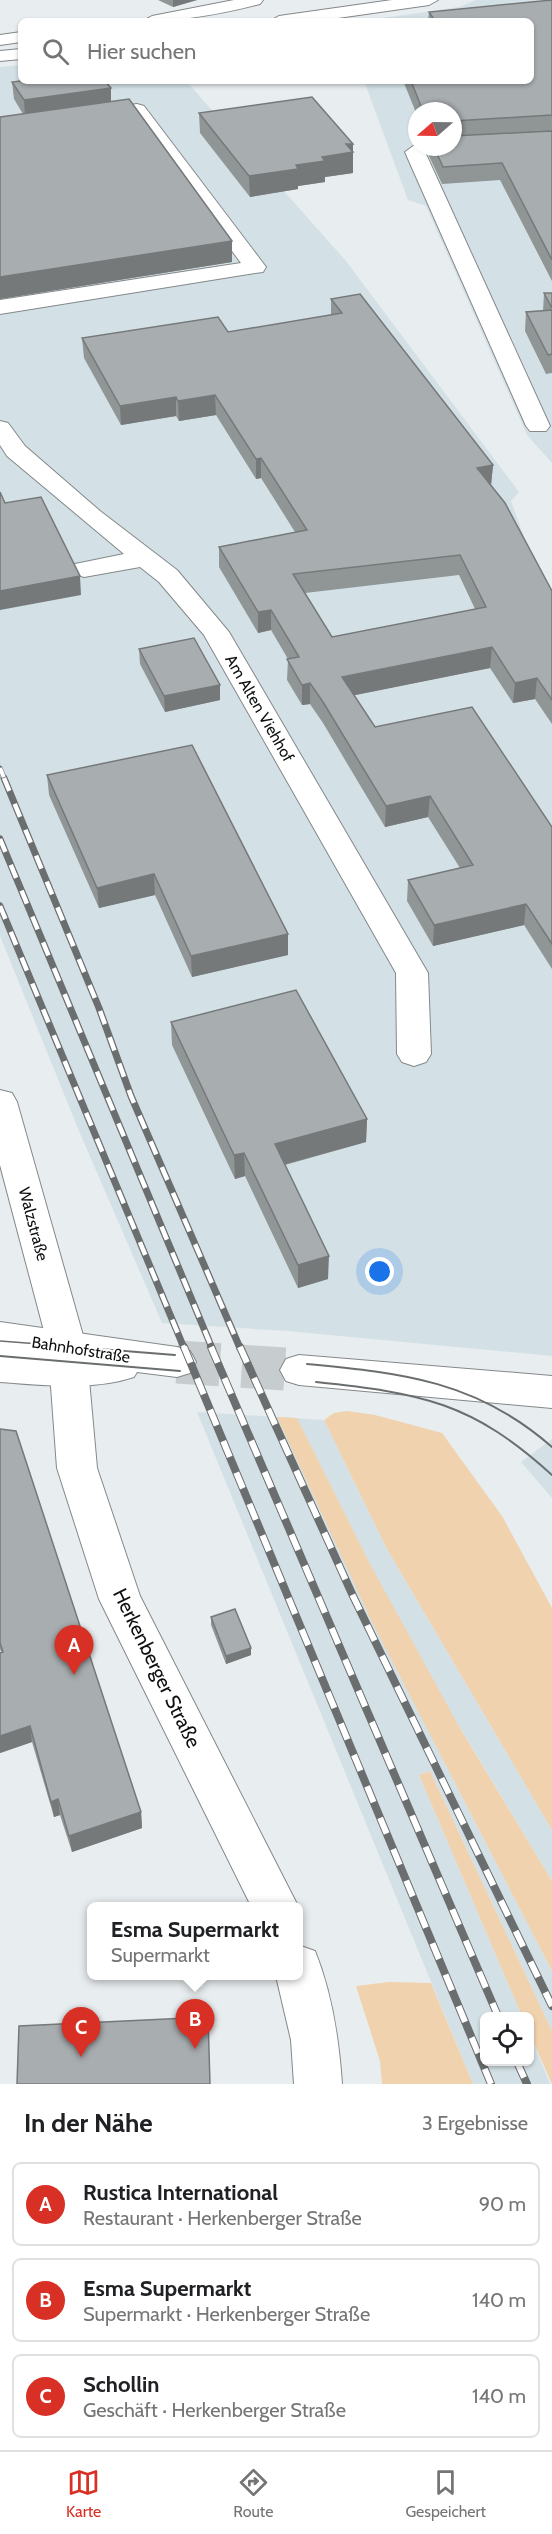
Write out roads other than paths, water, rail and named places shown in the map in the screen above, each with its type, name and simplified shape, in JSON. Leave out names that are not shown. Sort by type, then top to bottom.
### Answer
[{"type":"street","points":[[188,18],[254,0]]},
{"type":"street","points":[[300,18],[429,0]]},
{"type":"street","points":[[0,40],[18,37]]},
{"type":"street","points":[[0,56],[18,54]]},
{"type":"street","points":[[0,307],[255,267],[138,110],[69,120]]},
{"type":"street","points":[[417,156],[538,426]]},
{"type":"street","name":"Am Alten Viehhof","points":[[0,428],[15,451],[91,516],[168,576],[216,632],[412,973],[414,1054]]},
{"type":"street","points":[[84,568],[145,558]]},
{"type":"street","name":"Walzstraße","points":[[0,1102],[69,1359]]},
{"type":"street","name":"Bahnhofstraße","points":[[0,1337],[69,1359]]},
{"type":"street","name":"Bahnhofstraße","points":[[0,1367],[69,1359],[170,1362]]},
{"type":"street","name":"Herkenberger Straße","points":[[69,1359],[77,1468],[120,1599],[273,1902]]},
{"type":"street","points":[[299,1370],[552,1392]]},
{"type":"street","points":[[301,1980],[315,2040],[318,2084]]},
{"type":"tunnel","points":[[177,1362],[299,1370]]},
{"type":"tram line","points":[[0,1341],[92,1348]]},
{"type":"tram line","points":[[74,1347],[175,1355]]},
{"type":"tram line","points":[[0,1356],[180,1371]]},
{"type":"tram line","points":[[307,1364],[375,1371],[437,1384],[467,1394],[496,1407],[552,1447]]},
{"type":"tram line","points":[[316,1382],[386,1391],[443,1405],[470,1416],[496,1431],[552,1475]]},
{"type":"railway","points":[[0,768],[5,780]]},
{"type":"railway","points":[[4,778],[99,1008],[131,1096],[240,1348]]},
{"type":"railway","points":[[0,839],[212,1348]]},
{"type":"railway","points":[[0,906],[184,1348]]},
{"type":"railway","points":[[184,1347],[491,2084]]},
{"type":"railway","points":[[211,1347],[496,2012]]},
{"type":"railway","points":[[240,1347],[353,1596],[552,2006]]},
{"type":"railway","points":[[519,2066],[527,2084]]},
{"type":"place","name":"Rustica International","points":[[74,1675]]},
{"type":"place","name":"Esma Supermarkt","points":[[195,2049]]},
{"type":"place","name":"Schollin","points":[[81,2057]]}]
